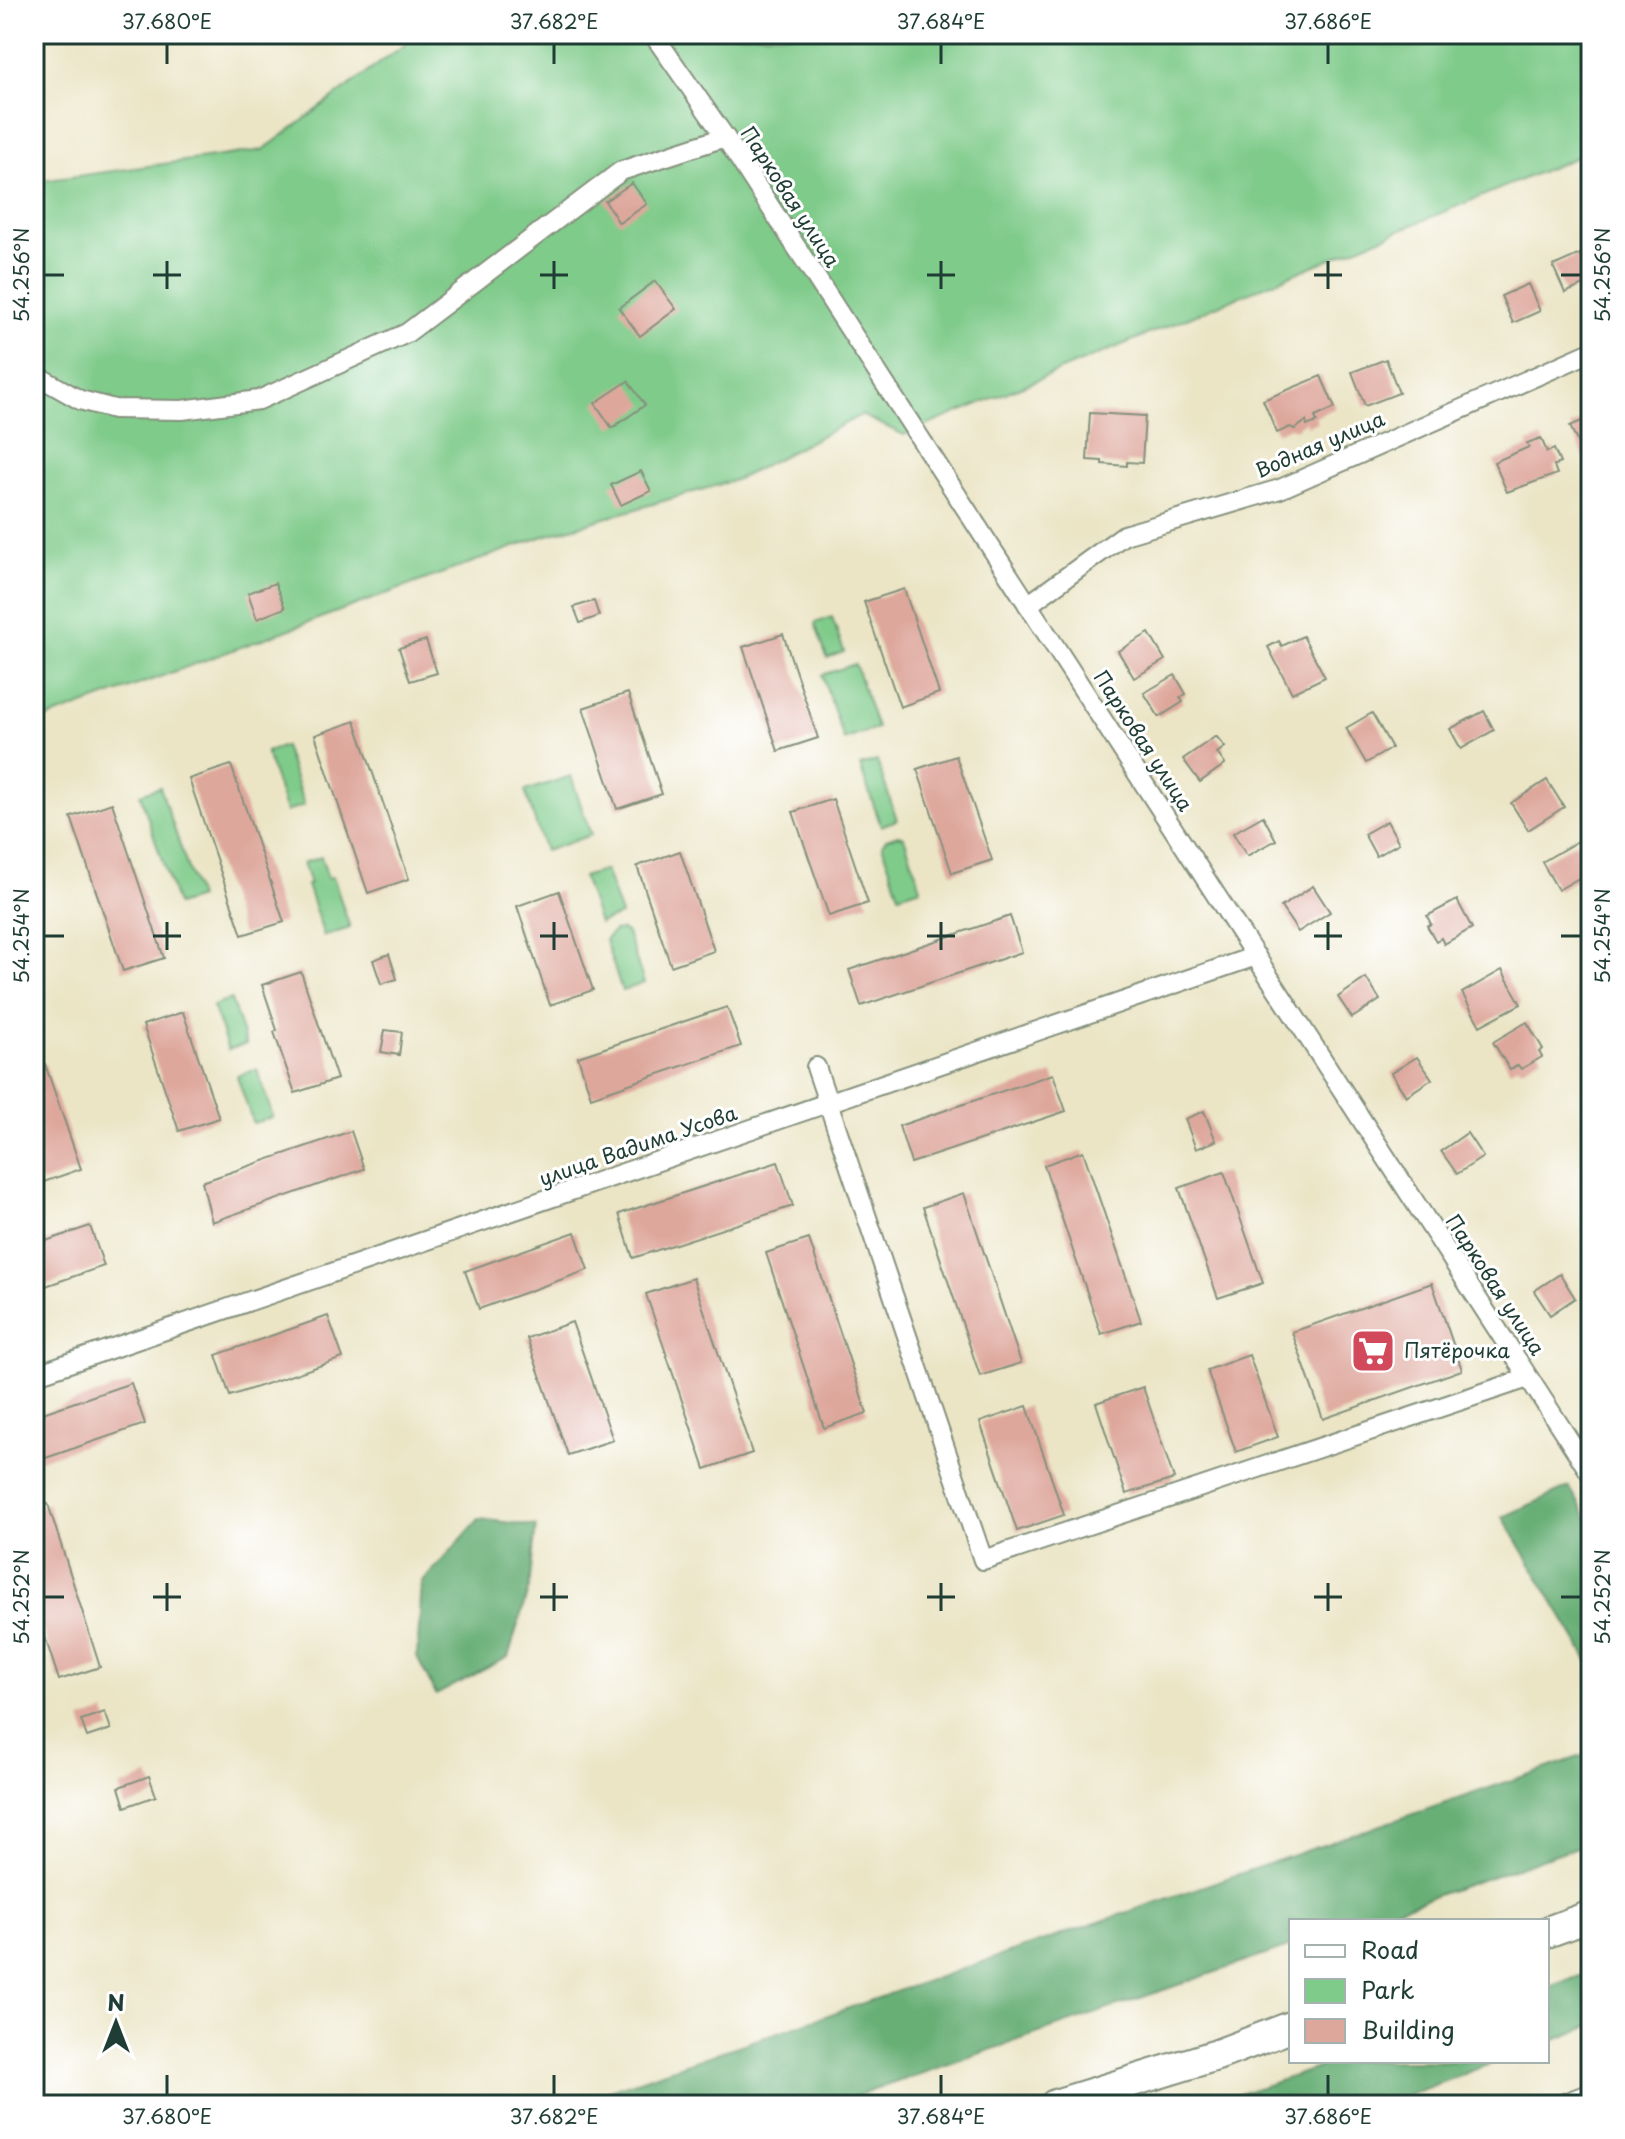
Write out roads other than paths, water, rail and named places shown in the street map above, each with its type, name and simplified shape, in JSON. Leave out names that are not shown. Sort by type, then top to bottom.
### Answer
[{"type":"main road","points":[[1549,1931],[1591,1916]]},
{"type":"main road","points":[[1055,2105],[1217,2055],[1289,2028]]},
{"type":"street","name":"Парковая улица","points":[[653,34],[725,137],[1591,1474]]},
{"type":"street","points":[[34,374],[80,400],[114,409],[182,410],[259,400],[407,333],[621,171],[725,137]]},
{"type":"street","name":"Водная улица","points":[[1028,605],[1124,535],[1280,489],[1591,352]]},
{"type":"street","name":"улица Вадима Усова","points":[[34,1375],[1256,956]]},
{"type":"street","points":[[816,1067],[983,1560],[1528,1378]]},
{"type":"street","points":[[1559,2105],[1591,2093]]},
{"type":"place","name":"Пятёрочка","points":[[1373,1351]]}]
